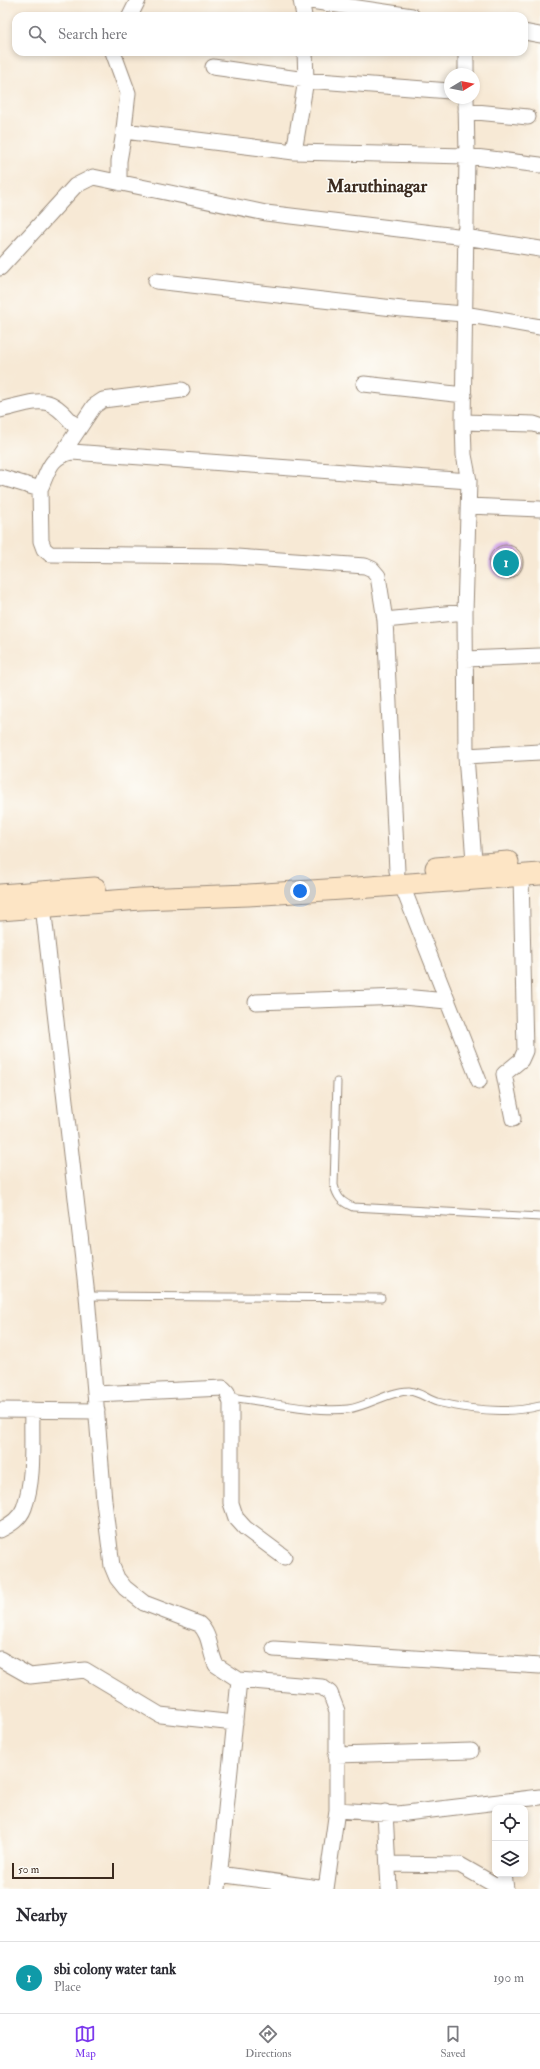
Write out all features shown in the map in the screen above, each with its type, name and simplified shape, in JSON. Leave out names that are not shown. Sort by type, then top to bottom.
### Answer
[{"type":"main road","points":[[475,872],[540,860]]},
{"type":"main road","points":[[0,895],[42,899],[475,872],[530,874]]},
{"type":"main road","points":[[0,910],[42,899]]},
{"type":"street","points":[[132,12],[138,0]]},
{"type":"street","points":[[301,0],[303,12]]},
{"type":"street","points":[[304,0],[385,12]]},
{"type":"street","points":[[528,33],[540,35]]},
{"type":"street","points":[[114,56],[128,93],[119,161],[119,183]]},
{"type":"street","points":[[294,152],[306,80],[305,56]]},
{"type":"street","points":[[466,56],[466,68]]},
{"type":"street","points":[[213,67],[306,80],[444,91]]},
{"type":"street","points":[[475,872],[466,756],[465,612],[469,481],[464,455],[463,422],[467,156],[466,105],[528,117]]},
{"type":"street","points":[[124,131],[294,152],[467,156],[540,165]]},
{"type":"street","points":[[2,263],[76,186],[93,178],[266,213],[465,237],[540,249]]},
{"type":"street","points":[[156,281],[402,309],[464,314],[540,327]]},
{"type":"street","points":[[364,384],[464,395]]},
{"type":"street","points":[[182,390],[103,400],[94,406],[62,454],[54,460],[40,489],[41,541],[44,548],[50,554],[223,556],[365,566],[372,569],[378,576],[385,620],[399,877],[479,1081]]},
{"type":"street","points":[[0,410],[36,401],[51,403],[64,412],[78,430]]},
{"type":"street","points":[[463,422],[534,424],[540,426]]},
{"type":"street","points":[[62,454],[72,452],[223,462],[469,481]]},
{"type":"street","points":[[0,477],[40,489]]},
{"type":"street","points":[[469,506],[540,510]]},
{"type":"street","points":[[385,620],[465,612]]},
{"type":"street","points":[[466,660],[540,656]]},
{"type":"street","points":[[466,756],[540,752]]},
{"type":"street","points":[[513,1119],[504,1074],[521,1060],[525,1052],[530,874]]},
{"type":"street","points":[[42,899],[87,1296],[112,1566],[117,1578],[125,1588],[144,1603],[199,1624],[205,1629],[216,1665],[239,1680],[322,1687],[330,1693],[337,1711],[337,1810],[326,1889],[219,1874]]},
{"type":"street","points":[[256,1002],[403,997],[447,1002]]},
{"type":"street","points":[[95,1394],[223,1388],[230,1397],[231,1503],[236,1518],[245,1528],[284,1557]]},
{"type":"street","points":[[0,1410],[97,1411]]},
{"type":"street","points":[[0,1530],[13,1523],[24,1509],[30,1476],[32,1410]]},
{"type":"street","points":[[274,1649],[540,1666]]},
{"type":"street","points":[[0,1659],[30,1676],[85,1670],[160,1715],[235,1723]]},
{"type":"street","points":[[218,1889],[239,1680]]},
{"type":"street","points":[[336,1755],[471,1751]]},
{"type":"street","points":[[497,1805],[540,1797]]},
{"type":"street","points":[[337,1810],[398,1814],[492,1805]]},
{"type":"street","points":[[385,1812],[389,1889]]},
{"type":"street","points":[[388,1864],[460,1866],[502,1889]]},
{"type":"street","points":[[504,1877],[506,1889]]},
{"type":"lane","points":[[337,1082],[334,1185],[336,1194],[343,1202],[353,1207],[540,1217]]},
{"type":"lane","points":[[87,1296],[381,1298]]},
{"type":"lane","points":[[230,1397],[336,1410],[358,1407],[408,1391],[418,1392],[436,1402],[491,1410],[511,1410],[540,1406]]},
{"type":"building","points":[[503,545],[509,545],[518,550],[522,556],[522,568],[518,574],[509,579],[503,579],[494,574],[489,565],[489,559],[494,550]]},
{"type":"place","name":"sbi colony water tank","points":[[506,563]]},
{"type":"district","name":"Maruthinagar","points":[[377,186]]}]
